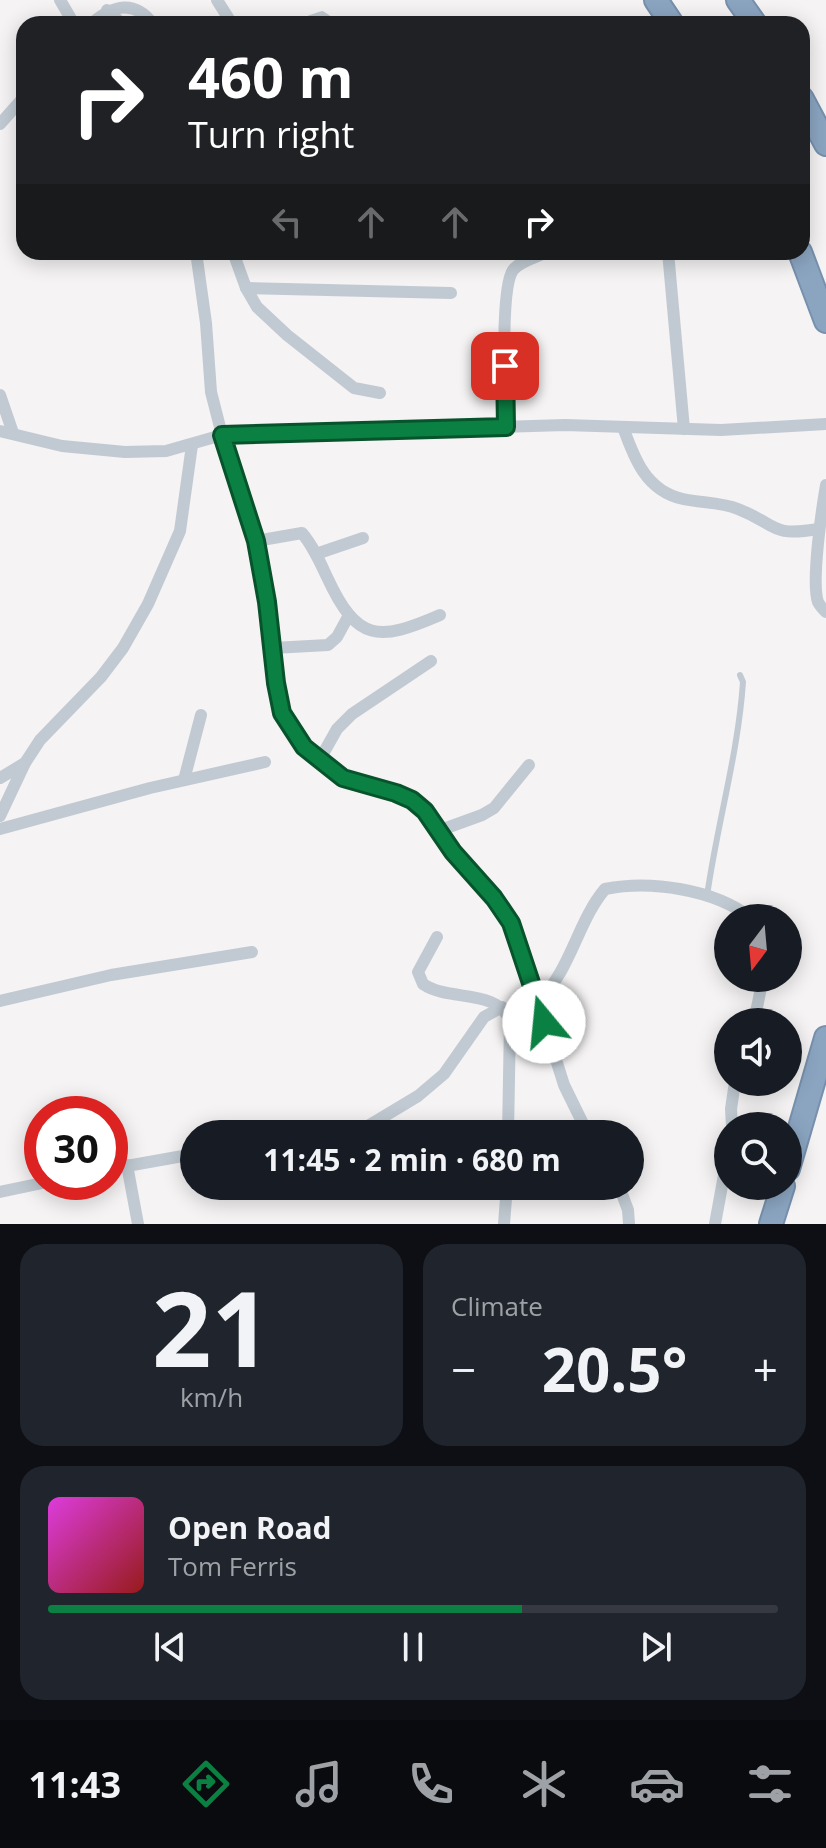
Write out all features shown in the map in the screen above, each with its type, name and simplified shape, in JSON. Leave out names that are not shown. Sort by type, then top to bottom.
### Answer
[{"type":"highway","points":[[810,114],[826,144]]},
{"type":"highway","points":[[803,260],[826,321]]},
{"type":"highway","points":[[802,1121],[826,1038]]},
{"type":"highway","points":[[771,1224],[779,1200]]},
{"type":"street","points":[[100,16],[116,4],[127,2],[136,4],[149,16]]},
{"type":"street","points":[[107,10],[113,16]]},
{"type":"street","points":[[0,124],[16,106]]},
{"type":"street","points":[[197,260],[211,392],[256,541],[282,713],[304,747],[343,778],[412,800],[425,811],[511,923],[564,1085],[581,1120]]},
{"type":"street","points":[[236,260],[257,307],[287,335],[354,388],[380,393]]},
{"type":"street","points":[[506,427],[504,335],[511,272],[529,260]]},
{"type":"street","points":[[669,260],[684,429]]},
{"type":"street","points":[[246,288],[451,293]]},
{"type":"street","points":[[0,395],[6,432],[62,446],[110,451],[166,451],[222,435],[506,427],[721,430],[826,424]]},
{"type":"street","points":[[623,427],[636,464],[666,493],[736,508],[784,533],[819,529]]},
{"type":"street","points":[[0,816],[25,763],[40,740],[86,695],[123,648],[148,604],[180,531],[192,445]]},
{"type":"street","points":[[826,485],[819,529],[817,586],[818,602],[826,612]]},
{"type":"street","points":[[256,541],[302,533],[316,554],[335,596],[349,615],[370,632],[382,634],[410,628],[440,615]]},
{"type":"street","points":[[316,554],[363,538]]},
{"type":"street","points":[[273,648],[328,645],[337,637],[349,615]]},
{"type":"street","points":[[319,761],[337,729],[352,714],[431,661]]},
{"type":"street","points":[[184,780],[201,715]]},
{"type":"street","points":[[0,829],[184,780],[265,762]]},
{"type":"street","points":[[0,778],[25,763]]},
{"type":"street","points":[[438,831],[494,808],[529,765]]},
{"type":"street","points":[[538,1001],[566,962],[594,903],[605,889],[642,884],[707,896],[731,904]]},
{"type":"street","points":[[437,937],[418,972],[423,984],[444,993],[493,1002],[502,1007],[510,1021],[508,1120]]},
{"type":"street","points":[[0,1001],[124,973],[252,952]]},
{"type":"street","points":[[378,1120],[418,1096],[444,1074],[484,1017],[502,1007]]},
{"type":"street","points":[[128,1165],[180,1156]]},
{"type":"street","points":[[128,1170],[138,1224]]},
{"type":"street","points":[[0,1192],[24,1187]]},
{"type":"street","points":[[504,1224],[506,1200]]},
{"type":"street","points":[[624,1200],[629,1224]]},
{"type":"street","points":[[715,1224],[719,1200]]},
{"type":"lane","points":[[707,896],[737,738],[743,682],[740,675]]},
{"type":"route","points":[[505,366],[506,427],[222,435],[256,541],[282,713],[304,747],[343,778],[396,793],[412,800],[425,811],[453,852],[494,898],[511,923],[544,1022]]}]
